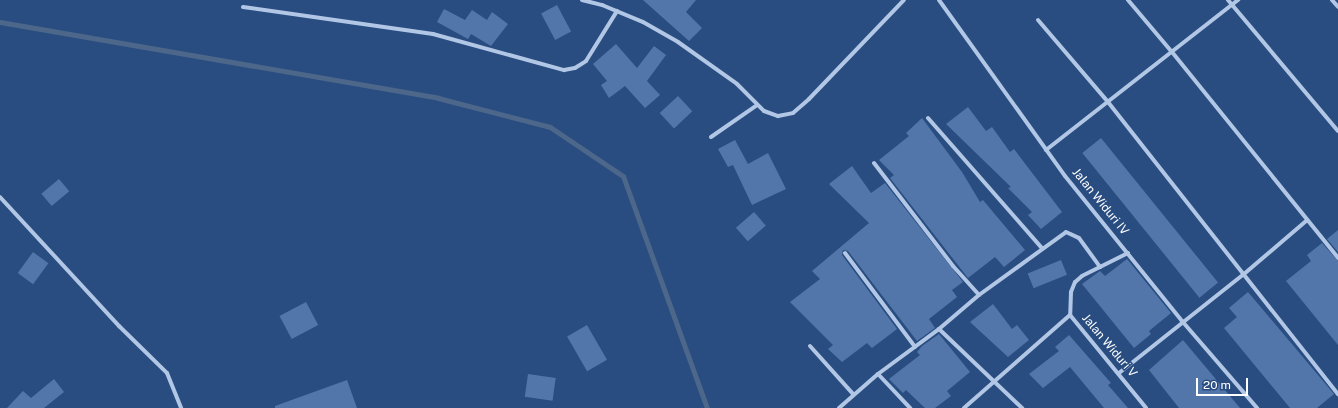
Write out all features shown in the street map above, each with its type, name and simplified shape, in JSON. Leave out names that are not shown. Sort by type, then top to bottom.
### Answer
[{"type":"street","points":[[582,0],[617,11],[643,22],[678,42],[737,84],[757,105],[771,115],[778,116],[799,109],[904,0]]},
{"type":"street","name":"Jalan Widuri IV","points":[[939,0],[1046,150],[1182,321],[1257,408]]},
{"type":"street","points":[[1128,0],[1172,52],[1322,241],[1338,258]]},
{"type":"street","points":[[1228,0],[1338,131]]},
{"type":"street","points":[[1046,150],[1238,0]]},
{"type":"street","points":[[1332,0],[1338,7]]},
{"type":"street","points":[[243,7],[434,34],[564,70],[575,68],[586,61],[617,11]]},
{"type":"street","points":[[1038,20],[1108,102],[1338,394]]},
{"type":"street","points":[[711,137],[757,105]]},
{"type":"street","points":[[928,118],[1042,248]]},
{"type":"street","points":[[874,163],[953,266],[979,295]]},
{"type":"street","points":[[0,197],[119,326],[167,373],[181,408]]},
{"type":"street","points":[[1119,373],[1182,321],[1244,274],[1306,221]]},
{"type":"street","points":[[838,408],[878,374],[940,329],[979,295],[1066,232],[1079,238],[1100,267]]},
{"type":"street","points":[[845,253],[915,347]]},
{"type":"street","name":"Jalan Widuri V","points":[[1128,253],[1075,282],[1070,292],[1070,315],[1119,373],[1146,408]]},
{"type":"street","points":[[964,408],[994,380],[1070,315]]},
{"type":"street","points":[[940,329],[1022,408]]},
{"type":"street","points":[[810,346],[853,394]]},
{"type":"street","points":[[878,374],[910,408]]},
{"type":"building","points":[[643,0],[696,0],[686,12],[702,28],[689,41]]},
{"type":"building","points":[[557,5],[571,31],[555,40],[541,13]]},
{"type":"building","points":[[444,9],[465,20],[472,10],[487,20],[492,12],[508,24],[491,46],[471,34],[468,39],[437,22]]},
{"type":"building","points":[[616,44],[637,68],[654,46],[666,55],[647,81],[660,95],[645,108],[625,86],[609,98],[601,85],[607,81],[593,64]]},
{"type":"building","points":[[678,96],[692,111],[674,128],[660,113]]},
{"type":"building","points":[[968,107],[986,131],[992,127],[1010,152],[1014,149],[1062,212],[1041,229],[1028,215],[1032,212],[1008,188],[1011,187],[946,124]]},
{"type":"building","points":[[922,118],[962,172],[980,202],[983,200],[1025,250],[1004,267],[995,257],[968,278],[890,178],[894,175],[879,160],[909,136],[906,133]]},
{"type":"building","points":[[1101,138],[1218,283],[1199,298],[1082,153]]},
{"type":"building","points":[[735,140],[748,164],[768,153],[786,189],[752,205],[733,165],[728,167],[718,149]]},
{"type":"building","points":[[852,166],[871,193],[885,183],[963,282],[952,290],[957,297],[929,319],[935,328],[917,341],[848,251],[843,250],[842,255],[897,329],[872,348],[867,343],[842,362],[828,349],[833,345],[790,302],[820,279],[812,271],[869,223],[829,184]]},
{"type":"building","points":[[59,179],[69,191],[52,206],[41,194]]},
{"type":"building","points":[[754,212],[766,226],[748,241],[736,228]]},
{"type":"building","points":[[1338,230],[1338,252],[1327,239]]},
{"type":"building","points":[[1322,243],[1338,261],[1338,345],[1286,281],[1311,261],[1307,255]]},
{"type":"building","points":[[33,252],[48,263],[33,284],[18,273]]},
{"type":"building","points":[[1127,259],[1171,313],[1149,331],[1151,334],[1134,348],[1082,284],[1100,271],[1105,276]]},
{"type":"building","points":[[1061,260],[1067,275],[1034,288],[1028,273]]},
{"type":"building","points":[[1248,292],[1334,394],[1317,408],[1290,408],[1224,328],[1237,317],[1229,308]]},
{"type":"building","points":[[306,302],[318,325],[292,339],[280,316]]},
{"type":"building","points":[[993,304],[1012,329],[1017,325],[1029,340],[1008,357],[970,322]]},
{"type":"building","points":[[587,325],[607,360],[587,371],[567,336]]},
{"type":"building","points":[[939,334],[970,372],[947,391],[951,396],[935,408],[925,408],[906,390],[903,393],[889,379],[920,355],[917,352],[922,346]]},
{"type":"building","points":[[1069,335],[1111,383],[1108,385],[1128,408],[1104,408],[1070,367],[1043,388],[1029,374],[1059,351],[1055,347]]},
{"type":"building","points":[[1183,340],[1240,408],[1179,408],[1149,370]]},
{"type":"building","points":[[528,374],[556,378],[553,401],[525,397]]},
{"type":"building","points":[[54,379],[64,392],[44,408],[7,408],[23,391],[31,398]]},
{"type":"building","points":[[347,380],[357,408],[275,408],[275,406]]},
{"type":"waterway","points":[[0,22],[438,98],[550,127],[623,176],[707,408]]}]
